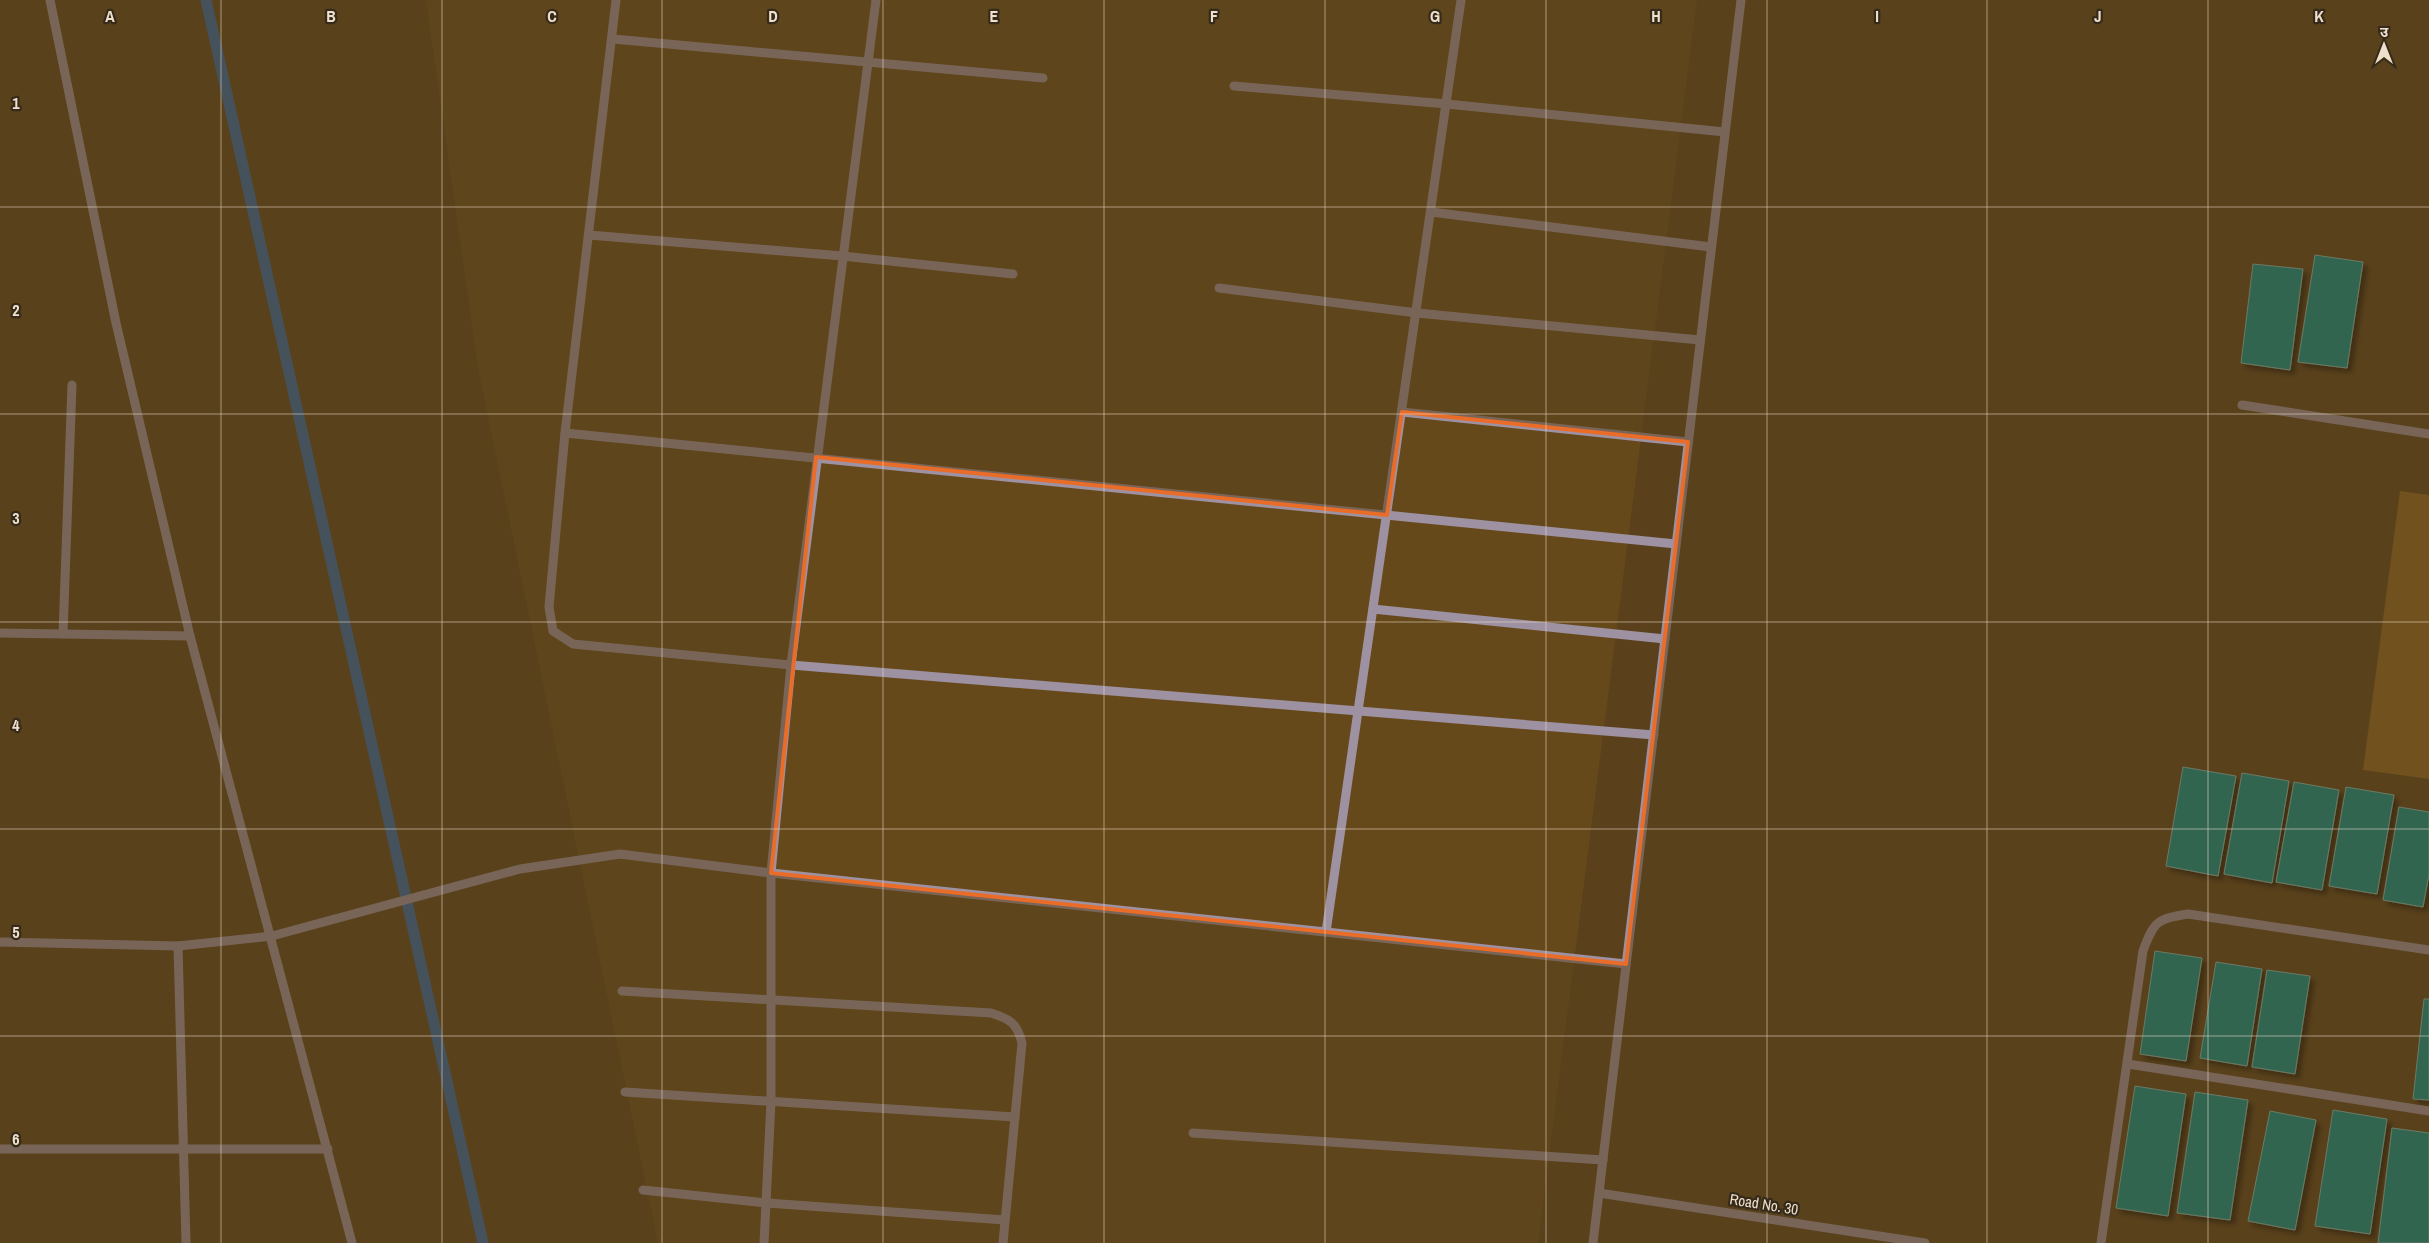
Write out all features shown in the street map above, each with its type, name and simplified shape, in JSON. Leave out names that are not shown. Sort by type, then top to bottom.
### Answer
[{"type":"street","points":[[50,0],[116,323],[190,636],[272,936],[352,1243]]},
{"type":"street","points":[[616,0],[613,40],[566,433],[549,607],[553,631],[573,644],[791,665],[1654,735]]},
{"type":"street","points":[[764,1243],[771,1102],[771,873],[791,665],[816,457],[876,0]]},
{"type":"street","points":[[1326,932],[1461,0]]},
{"type":"street","points":[[1592,1243],[1741,0]]},
{"type":"street","points":[[613,40],[1043,78]]},
{"type":"street","points":[[1234,86],[1447,104],[1725,132]]},
{"type":"street","points":[[1431,212],[1711,247]]},
{"type":"street","points":[[589,235],[842,256],[1013,274]]},
{"type":"street","points":[[1219,288],[1417,313],[1700,340]]},
{"type":"street","points":[[63,634],[72,385]]},
{"type":"street","points":[[2242,405],[2429,434]]},
{"type":"street","points":[[1402,412],[1688,442]]},
{"type":"street","points":[[566,433],[1676,544]]},
{"type":"street","points":[[1373,609],[1665,639]]},
{"type":"street","points":[[0,633],[190,636]]},
{"type":"street","points":[[0,942],[178,946],[272,936],[520,869],[620,854],[771,873],[1626,964]]},
{"type":"street","points":[[2101,1243],[2143,951],[2151,929],[2165,918],[2188,914],[2429,950]]},
{"type":"street","points":[[178,946],[186,1243]]},
{"type":"street","points":[[622,990],[991,1013],[1008,1018],[1018,1028],[1022,1043],[1003,1243]]},
{"type":"street","points":[[2128,1064],[2429,1111]]},
{"type":"street","points":[[625,1092],[1014,1117]]},
{"type":"street","points":[[1193,1133],[1603,1160]]},
{"type":"street","points":[[0,1149],[328,1149]]},
{"type":"street","points":[[643,1190],[767,1203],[1005,1220]]},
{"type":"street","name":"Road No. 30","points":[[1599,1193],[1925,1243]]},
{"type":"highlighted area","points":[[1402,412],[1688,442],[1626,964],[771,873],[816,457],[1387,515]]},
{"type":"shaded area","points":[[426,0],[1697,0],[1538,1243],[658,1243],[478,368]]},
{"type":"shaded area","points":[[2400,491],[2429,495],[2429,779],[2363,770]]},
{"type":"building","points":[[2315,255],[2363,262],[2347,368],[2298,362]]},
{"type":"building","points":[[2253,264],[2303,269],[2290,370],[2241,363]]},
{"type":"building","points":[[2183,767],[2236,776],[2218,876],[2166,866]]},
{"type":"building","points":[[2242,773],[2289,781],[2272,883],[2224,874]]},
{"type":"building","points":[[2294,782],[2339,790],[2322,890],[2276,882]]},
{"type":"building","points":[[2346,787],[2394,795],[2377,894],[2329,886]]},
{"type":"building","points":[[2399,807],[2429,812],[2429,874],[2423,907],[2383,900]]},
{"type":"building","points":[[2155,951],[2202,958],[2186,1061],[2140,1054]]},
{"type":"building","points":[[2216,962],[2262,969],[2247,1066],[2200,1058]]},
{"type":"building","points":[[2267,970],[2310,976],[2295,1074],[2252,1067]]},
{"type":"building","points":[[2424,999],[2429,999],[2429,1100],[2413,1099]]},
{"type":"building","points":[[2135,1086],[2186,1094],[2168,1216],[2116,1208]]},
{"type":"building","points":[[2195,1092],[2248,1100],[2230,1220],[2177,1213]]},
{"type":"building","points":[[2333,1110],[2387,1119],[2370,1234],[2315,1226]]},
{"type":"building","points":[[2270,1111],[2316,1120],[2295,1230],[2248,1221]]},
{"type":"building","points":[[2392,1128],[2429,1133],[2429,1243],[2378,1243]]},
{"type":"waterway","points":[[206,0],[483,1243]]}]
